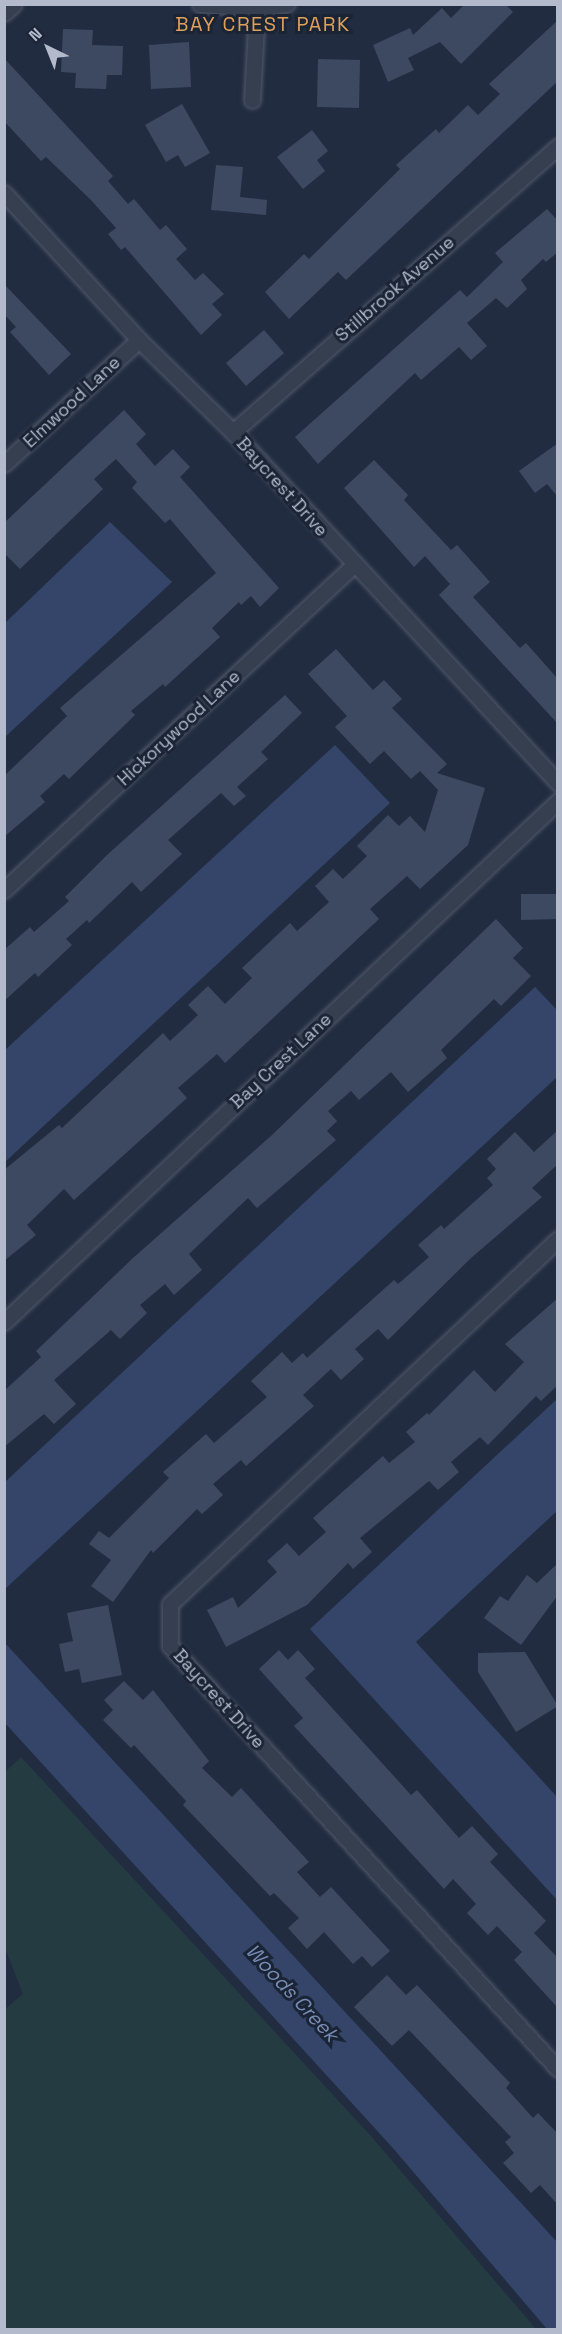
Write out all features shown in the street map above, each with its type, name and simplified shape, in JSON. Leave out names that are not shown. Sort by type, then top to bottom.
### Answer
[{"type":"street","points":[[4,13],[15,4]]},
{"type":"street","points":[[200,4],[257,8],[287,4]]},
{"type":"street","points":[[252,100],[257,8]]},
{"type":"street","name":"Stillbrook Avenue","points":[[233,432],[558,146]]},
{"type":"street","name":"Baycrest Drive","points":[[4,193],[139,340],[233,432],[353,566],[558,783]]},
{"type":"street","name":"Elmwood Lane","points":[[4,464],[139,340]]},
{"type":"street","name":"Hickorywood Lane","points":[[4,890],[353,566]]},
{"type":"street","name":"Bay Crest Lane","points":[[4,1322],[558,801]]},
{"type":"street","name":"Baycrest Drive","points":[[558,1239],[170,1604],[170,1646],[558,2069]]},
{"type":"shaded area","points":[[21,1757],[370,2135],[536,2329],[5,2329],[5,2009],[23,1994],[5,1948],[4,1773]]},
{"type":"water","points":[[110,522],[172,582],[5,737],[5,623]]},
{"type":"water","points":[[335,745],[390,803],[5,1162],[5,1050]]},
{"type":"water","points":[[535,987],[557,1010],[557,1077],[5,1589],[5,1482]]},
{"type":"water","points":[[557,1399],[557,1511],[416,1642],[557,1797],[557,1900],[310,1629]]},
{"type":"water","name":"Woods Creek","points":[[5,1643],[557,2242],[557,2329],[547,2329],[392,2147],[5,1723]]},
{"type":"building","points":[[465,4],[505,4],[513,12],[461,64],[440,42],[408,58],[414,70],[388,82],[373,45],[410,28],[413,35],[442,8],[451,18]]},
{"type":"building","points":[[558,20],[558,81],[346,280],[338,272],[289,319],[265,292],[304,254],[309,259],[400,169],[396,165],[436,129],[439,133],[468,105],[478,115],[500,94],[489,84]]},
{"type":"building","points":[[63,29],[93,30],[92,45],[123,46],[122,75],[107,75],[106,89],[75,88],[76,73],[61,72]]},
{"type":"building","points":[[189,42],[191,87],[151,89],[149,45]]},
{"type":"building","points":[[4,58],[113,176],[108,181],[128,204],[134,199],[160,230],[166,225],[187,249],[176,259],[195,280],[203,273],[224,294],[212,304],[222,315],[201,335],[125,247],[121,250],[108,234],[116,228],[90,199],[46,157],[41,161],[4,121]]},
{"type":"building","points":[[318,59],[360,60],[359,108],[317,107]]},
{"type":"building","points":[[182,104],[210,153],[185,167],[178,155],[166,162],[145,125]]},
{"type":"building","points":[[312,130],[328,151],[317,160],[325,171],[303,189],[277,157]]},
{"type":"building","points":[[216,165],[243,167],[240,197],[267,200],[266,215],[211,210]]},
{"type":"building","points":[[547,209],[558,221],[558,252],[546,262],[543,259],[521,280],[527,289],[507,308],[496,298],[467,323],[487,346],[471,360],[459,347],[421,380],[415,373],[318,464],[295,437],[460,290],[467,297],[503,262],[495,253]]},
{"type":"building","points":[[4,284],[71,354],[49,375],[10,332],[16,327],[4,314]]},
{"type":"building","points":[[264,330],[284,353],[246,386],[226,363]]},
{"type":"building","points":[[124,410],[146,434],[136,444],[155,466],[173,449],[190,467],[180,477],[279,588],[260,607],[251,596],[241,605],[239,602],[212,628],[220,637],[165,687],[163,684],[131,711],[135,715],[69,779],[64,774],[40,796],[45,802],[4,837],[4,776],[67,716],[60,708],[216,573],[170,519],[165,523],[132,488],[137,482],[116,459],[94,479],[103,489],[20,569],[4,553],[4,523]]},
{"type":"building","points":[[558,443],[558,497],[547,484],[535,493],[519,471]]},
{"type":"building","points":[[374,460],[408,495],[404,500],[451,550],[457,545],[490,582],[473,597],[520,648],[526,643],[558,679],[558,724],[439,595],[450,584],[425,556],[414,567],[344,488]]},
{"type":"building","points":[[336,649],[373,690],[384,680],[402,699],[392,708],[447,764],[437,773],[485,788],[468,845],[420,889],[407,876],[370,909],[379,919],[225,1063],[217,1054],[178,1088],[187,1098],[74,1200],[64,1189],[27,1225],[36,1235],[4,1261],[4,1170],[59,1125],[62,1128],[163,1033],[170,1041],[198,1015],[188,1005],[208,986],[225,1004],[252,978],[242,968],[290,923],[297,931],[329,902],[315,886],[333,869],[343,879],[367,856],[357,846],[388,815],[399,826],[410,816],[425,832],[438,790],[420,771],[411,779],[384,751],[370,764],[335,727],[347,716],[308,674]]},
{"type":"building","points":[[285,695],[302,713],[261,752],[268,759],[237,787],[246,796],[234,806],[221,793],[168,840],[182,854],[141,892],[132,882],[89,923],[87,920],[66,939],[72,945],[38,977],[35,973],[4,1001],[4,950],[30,927],[34,932],[69,901],[65,897],[107,855]]},
{"type":"building","points":[[521,894],[558,894],[558,919],[521,920]]},
{"type":"building","points":[[496,919],[523,948],[513,958],[531,976],[501,1006],[494,999],[441,1050],[447,1058],[408,1092],[391,1072],[359,1100],[351,1091],[328,1111],[337,1121],[327,1131],[336,1140],[257,1208],[248,1198],[189,1254],[202,1270],[174,1295],[165,1284],[140,1305],[147,1313],[120,1339],[111,1330],[54,1380],[76,1404],[54,1424],[44,1414],[4,1447],[4,1391],[41,1357],[36,1351],[133,1258],[272,1135]]},
{"type":"building","points":[[558,1130],[558,1164],[532,1188],[542,1197],[471,1258],[388,1340],[378,1329],[355,1349],[364,1359],[341,1380],[331,1369],[303,1395],[314,1406],[246,1466],[241,1460],[213,1484],[223,1495],[202,1514],[197,1509],[153,1553],[151,1550],[113,1602],[91,1586],[111,1560],[89,1544],[99,1531],[109,1538],[169,1478],[163,1472],[206,1434],[214,1443],[267,1397],[251,1381],[282,1352],[292,1363],[303,1353],[307,1358],[394,1280],[398,1284],[429,1257],[418,1245],[441,1225],[444,1229],[493,1185],[487,1178],[496,1169],[487,1159],[515,1132],[534,1152]]},
{"type":"building","points":[[558,1298],[558,1385],[541,1401],[536,1396],[488,1445],[480,1437],[451,1462],[459,1472],[438,1490],[429,1481],[360,1538],[372,1552],[353,1569],[348,1563],[307,1605],[226,1647],[207,1610],[233,1597],[238,1608],[277,1572],[267,1561],[287,1543],[299,1556],[326,1532],[313,1518],[383,1456],[389,1463],[415,1442],[406,1432],[427,1413],[429,1415],[474,1370],[495,1392],[524,1362],[505,1344]]},
{"type":"building","points":[[558,1563],[558,1595],[521,1645],[484,1618],[500,1596],[508,1601],[527,1575],[537,1583]]},
{"type":"building","points":[[108,1605],[122,1675],[82,1683],[79,1669],[65,1672],[59,1644],[73,1641],[67,1613]]},
{"type":"building","points":[[279,1650],[288,1660],[298,1650],[315,1669],[305,1678],[411,1795],[417,1790],[459,1838],[472,1826],[498,1854],[490,1862],[546,1921],[534,1933],[558,1958],[558,2008],[514,1960],[522,1952],[497,1926],[488,1935],[467,1913],[476,1904],[453,1879],[444,1889],[294,1726],[303,1718],[259,1669]]},
{"type":"building","points":[[525,1652],[558,1706],[516,1732],[478,1672],[478,1653]]},
{"type":"building","points":[[124,1681],[143,1700],[153,1690],[209,1761],[202,1768],[232,1797],[241,1788],[309,1862],[297,1872],[320,1897],[331,1887],[390,1951],[372,1967],[362,1956],[353,1964],[324,1932],[307,1949],[288,1928],[299,1918],[274,1893],[270,1896],[183,1805],[186,1801],[134,1745],[131,1748],[103,1720],[113,1710],[104,1700]]},
{"type":"building","points":[[387,1975],[406,1995],[417,1985],[510,2083],[506,2088],[533,2118],[538,2113],[558,2134],[558,2205],[540,2185],[531,2193],[503,2163],[514,2153],[505,2142],[511,2137],[409,2030],[392,2046],[354,2007]]},
{"type":"district","name":"BAY CREST PARK","points":[[263,24]]}]
